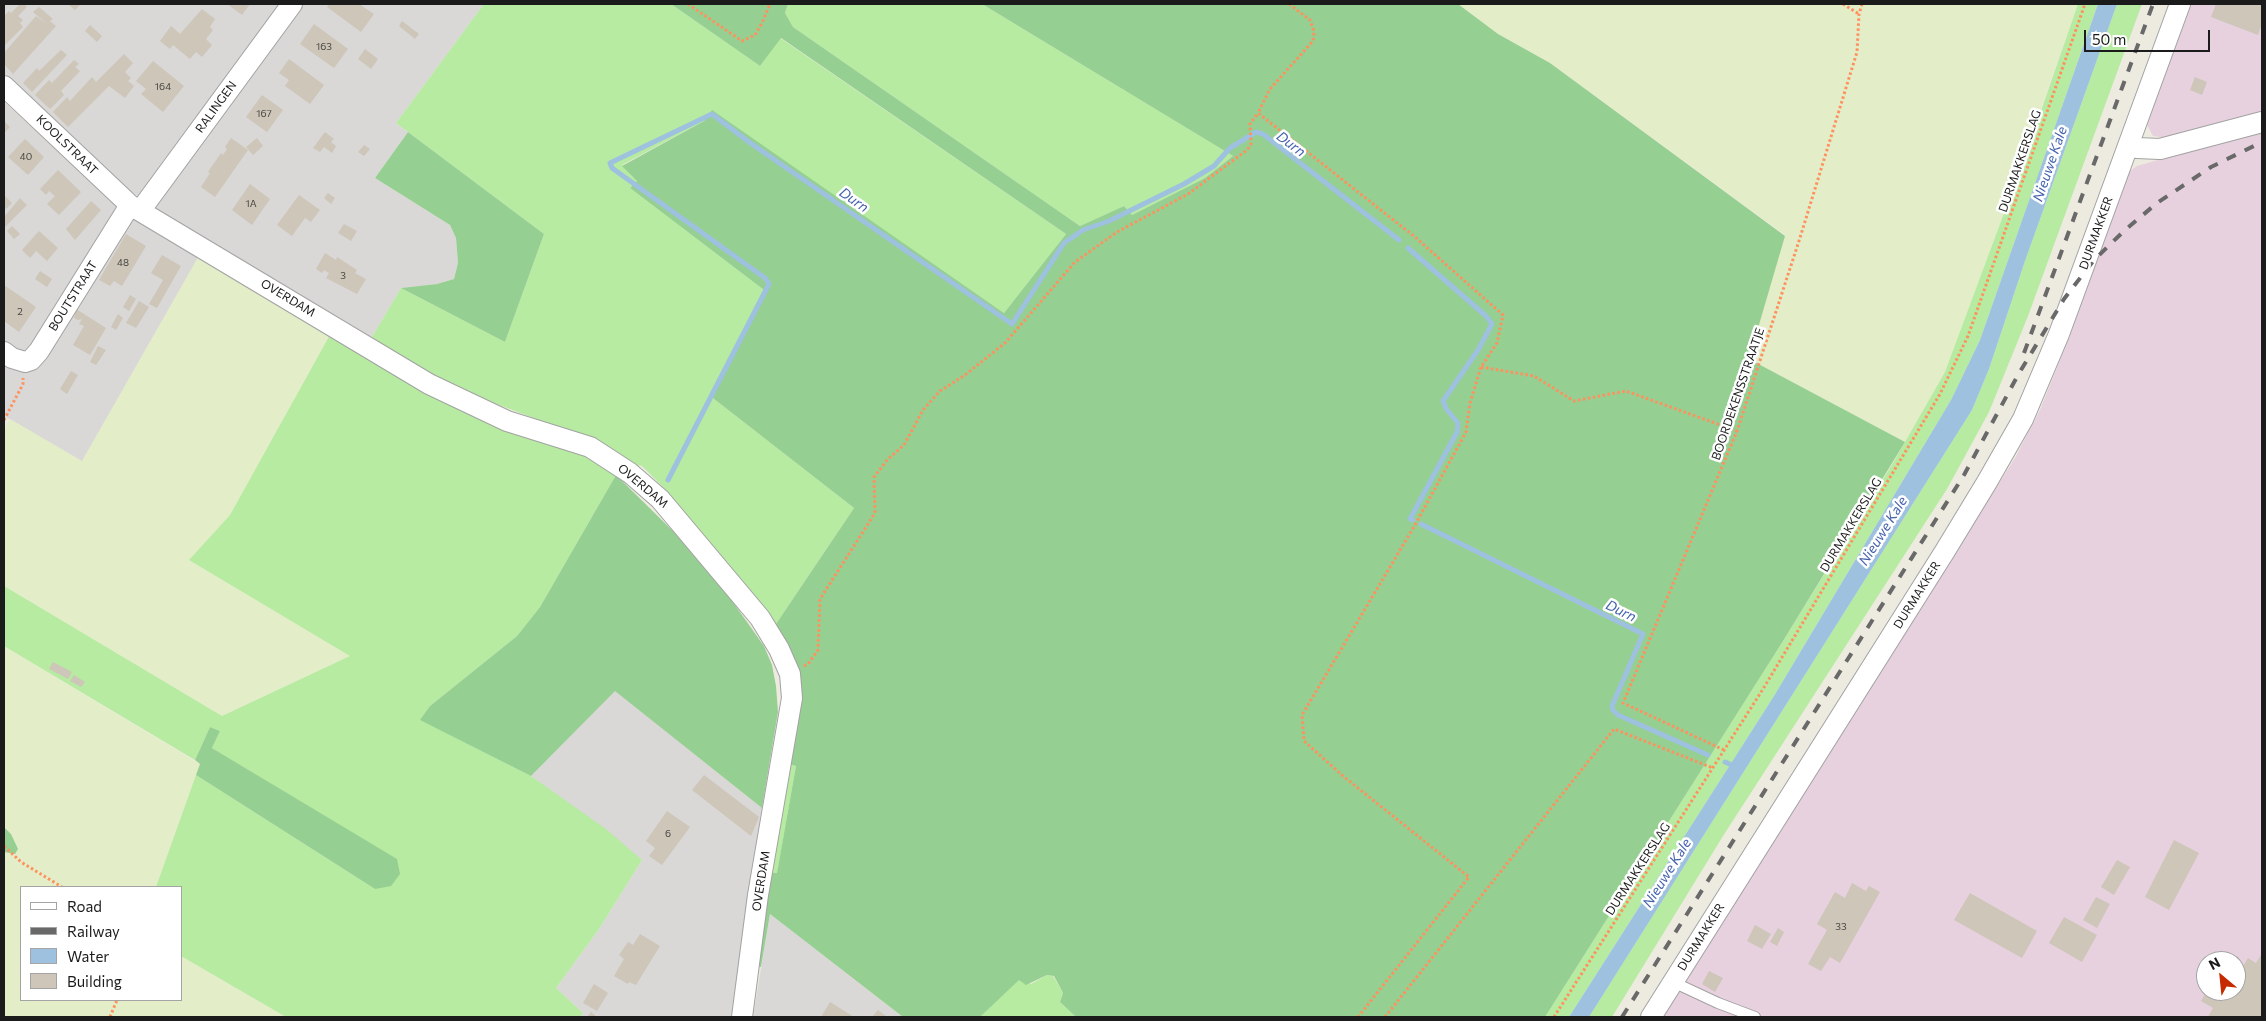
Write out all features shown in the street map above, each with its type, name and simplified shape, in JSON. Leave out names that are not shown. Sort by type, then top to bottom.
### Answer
[{"type":"street","name":"RALINGEN","points":[[135,208],[292,4]]},
{"type":"street","name":"DURMAKKER","points":[[1651,1017],[1945,551],[2013,436],[2048,365],[2180,4]]},
{"type":"street","name":"KOOLSTRAAT","points":[[4,86],[135,208]]},
{"type":"street","points":[[2129,145],[2137,148],[2160,149],[2262,122]]},
{"type":"street","name":"BOUTSTRAAT","points":[[25,362],[31,360],[39,352],[135,208]]},
{"type":"street","name":"OVERDAM","points":[[135,208],[429,384],[507,421],[590,447],[630,473],[666,505],[760,618],[779,649],[790,674],[792,698],[758,895],[742,1017]]},
{"type":"street","points":[[4,352],[12,358],[25,362]]},
{"type":"lane","points":[[1673,982],[1718,1003],[1755,1017]]},
{"type":"path","points":[[688,4],[742,41],[755,35],[770,4]]},
{"type":"path","points":[[790,674],[808,664],[818,650],[820,599],[874,514],[874,477],[888,459],[904,445],[923,410],[940,391],[965,375],[1005,343],[1075,262],[1117,232],[1188,194],[1247,150],[1251,144],[1250,124],[1270,89],[1312,41],[1314,31],[1310,20],[1289,4]]},
{"type":"path","points":[[1843,4],[1859,14]]},
{"type":"path","name":"BOORDEKENSSTRAATJE","points":[[1724,750],[1623,703],[1737,431],[1799,241],[1857,52],[1859,14],[1862,4]]},
{"type":"path","name":"DURMAKKERSLAG","points":[[1554,1017],[1763,689],[1944,386],[1968,336],[2084,4]]},
{"type":"path","points":[[1258,113],[1416,237],[1503,315],[1496,342],[1480,367],[1470,403],[1466,432],[1415,526],[1302,715],[1304,741],[1343,776],[1469,876],[1358,1017]]},
{"type":"path","points":[[4,420],[23,384],[25,362]]},
{"type":"path","points":[[1480,367],[1534,376],[1574,401],[1626,391],[1737,431]]},
{"type":"path","points":[[1385,1017],[1614,729],[1713,768]]},
{"type":"path","points":[[4,846],[22,862],[60,886]]},
{"type":"path","points":[[110,1017],[117,1001]]},
{"type":"shaded area","points":[[4,4],[484,4],[396,123],[408,132],[375,178],[450,225],[456,238],[458,263],[454,279],[437,284],[401,288],[372,337],[154,207],[123,186],[4,78]]},
{"type":"shaded area","points":[[2190,4],[2262,4],[2262,111],[2166,138],[2153,136],[2147,125],[2148,114]]},
{"type":"shaded area","points":[[4,102],[115,202],[199,256],[82,462],[4,416]]},
{"type":"shaded area","points":[[2262,130],[2262,1017],[1660,1017],[2015,458],[2040,410],[2070,335],[2127,173],[2137,166]]},
{"type":"shaded area","points":[[615,690],[762,808],[731,1017],[580,1017],[583,1013],[556,988],[599,929],[642,860],[531,776]]},
{"type":"shaded area","points":[[770,914],[903,1017],[753,1017]]},
{"type":"green space","points":[[484,4],[671,4],[760,66],[780,38],[1066,234],[1004,313],[712,111],[704,121],[622,165],[637,181],[630,188],[764,290],[709,395],[854,508],[776,624],[665,489],[642,466],[636,465],[608,446],[470,394],[420,369],[372,337],[401,288],[505,342],[544,234],[396,123]]},
{"type":"green space","points":[[671,4],[788,4],[785,13],[793,27],[1080,226],[1124,206],[1132,215],[1205,178],[1233,156],[982,4],[1458,4],[1498,34],[1550,63],[1785,236],[1749,359],[1905,442],[1783,641],[1545,1017],[1076,1017],[1060,1002],[1063,993],[1054,976],[1047,975],[1026,985],[1019,980],[980,1017],[903,1017],[770,914],[761,967],[756,966],[770,873],[777,873],[796,766],[789,764],[790,674],[776,624],[854,508],[709,395],[764,290],[630,188],[637,181],[622,166],[704,121],[712,110],[1004,313],[1066,234],[781,38],[760,66]]},
{"type":"green space","points":[[788,4],[982,4],[1233,156],[1205,178],[1132,215],[1124,206],[1080,226],[793,27],[785,13]]},
{"type":"green space","points":[[1458,4],[2078,4],[1960,335],[1945,372],[1905,442],[1749,359],[1785,235],[1550,63],[1498,34]]},
{"type":"green space","points":[[2078,4],[2098,4],[1980,340],[1951,400],[1774,696],[1569,1017],[1545,1017],[1783,641],[1893,463],[1945,372],[2026,154]]},
{"type":"green space","points":[[2117,4],[2142,4],[2028,316],[1989,412],[1947,489],[1723,836],[1612,1017],[1589,1017],[1972,410],[1989,369],[2025,261]]},
{"type":"green space","points":[[408,132],[544,234],[505,342],[401,288],[437,284],[454,279],[458,263],[456,238],[450,225],[375,178]]},
{"type":"green space","points":[[199,256],[331,333],[230,515],[189,560],[351,656],[222,716],[4,586],[4,430],[10,419],[82,461]]},
{"type":"green space","points":[[331,333],[422,392],[504,427],[569,448],[600,462],[616,475],[540,607],[517,636],[430,706],[421,720],[531,776],[606,829],[642,860],[599,929],[556,988],[583,1013],[580,1017],[286,1017],[182,957],[182,886],[156,886],[196,775],[375,889],[397,860],[212,748],[220,731],[210,727],[195,760],[4,646],[4,586],[222,716],[350,656],[189,560],[230,515]]},
{"type":"green space","points":[[616,475],[678,536],[713,574],[764,646],[772,665],[778,712],[762,808],[615,691],[531,776],[420,720],[430,706],[517,636],[540,607]]},
{"type":"green space","points":[[4,646],[200,764],[156,886],[20,886],[20,1001],[182,1001],[182,957],[286,1017],[4,1017],[4,852],[15,854],[11,834],[4,827]]},
{"type":"green space","points":[[210,727],[220,731],[212,748],[397,859],[400,874],[391,886],[375,889],[196,775],[200,764],[195,760]]},
{"type":"green space","points":[[789,764],[796,766],[777,874],[770,873]]},
{"type":"green space","points":[[4,827],[11,834],[18,849],[15,854],[4,852]]},
{"type":"green space","points":[[1047,975],[1053,976],[1063,993],[1060,1002],[1076,1017],[980,1017],[1019,979],[1031,984]]},
{"type":"water","name":"Nieuwe Kale","points":[[2098,4],[2117,4],[2025,261],[1989,369],[1972,410],[1589,1017],[1569,1017],[1774,696],[1951,400],[1980,340]]},
{"type":"building","points":[[20,4],[24,4],[27,7],[18,16],[23,20],[20,23],[23,27],[4,46],[4,16],[9,11],[11,13]]},
{"type":"building","points":[[70,4],[81,4],[75,10]]},
{"type":"building","points":[[227,4],[250,4],[242,15]]},
{"type":"building","points":[[329,4],[359,4],[374,14],[361,32],[327,7]]},
{"type":"building","points":[[2216,4],[2262,4],[2262,24],[2258,35],[2211,17]]},
{"type":"building","points":[[39,7],[53,19],[50,21],[56,26],[13,74],[4,64],[4,53],[36,16],[47,24],[33,12]]},
{"type":"building","points":[[202,9],[215,19],[210,27],[213,30],[206,39],[212,45],[202,57],[196,52],[190,59],[173,45],[170,49],[160,41],[171,26],[180,34]]},
{"type":"building","points":[[402,21],[419,34],[415,39],[399,26]]},
{"type":"building","points":[[314,24],[348,49],[334,68],[300,44]]},
{"type":"building","points":[[90,25],[102,36],[97,42],[85,31]]},
{"type":"building","points":[[365,49],[378,59],[371,69],[358,59]]},
{"type":"building","points":[[61,50],[67,55],[32,92],[23,83],[37,68],[39,71]]},
{"type":"building","points":[[124,54],[133,63],[125,72],[131,78],[128,81],[134,86],[125,98],[109,86],[68,127],[53,112],[67,97],[70,101],[92,77],[96,82]]},
{"type":"building","points":[[289,59],[324,85],[310,104],[285,86],[289,80],[279,73]]},
{"type":"building","points":[[74,60],[79,64],[75,67],[80,71],[61,91],[64,95],[50,109],[35,95],[49,80],[52,83]]},
{"type":"building","points":[[153,61],[184,86],[163,112],[141,94],[146,89],[136,81]]},
{"type":"building","points":[[2195,77],[2207,82],[2202,95],[2190,90]]},
{"type":"building","points":[[262,95],[283,110],[267,132],[246,117]]},
{"type":"building","points":[[4,121],[10,127],[4,133]]},
{"type":"building","points":[[325,132],[334,139],[331,142],[336,146],[332,153],[324,147],[320,152],[313,148]]},
{"type":"building","points":[[231,138],[248,150],[215,197],[201,187],[210,173],[208,172],[221,153],[223,155],[227,149],[225,147]]},
{"type":"building","points":[[257,138],[263,146],[253,155],[246,147]]},
{"type":"building","points":[[25,139],[44,157],[28,175],[8,157]]},
{"type":"building","points":[[364,145],[370,149],[364,156],[358,152]]},
{"type":"building","points":[[58,170],[81,192],[59,215],[47,204],[55,196],[49,191],[46,195],[40,189]]},
{"type":"building","points":[[250,184],[270,199],[252,225],[232,210]]},
{"type":"building","points":[[328,193],[335,198],[331,204],[324,198]]},
{"type":"building","points":[[4,195],[12,203],[6,209],[4,207]]},
{"type":"building","points":[[299,195],[320,210],[311,222],[305,218],[292,236],[277,225]]},
{"type":"building","points":[[20,198],[27,205],[4,228],[4,217]]},
{"type":"building","points":[[91,201],[101,210],[75,240],[66,229]]},
{"type":"building","points":[[344,224],[357,231],[351,241],[338,233]]},
{"type":"building","points":[[12,226],[20,234],[14,239],[7,231]]},
{"type":"building","points":[[39,231],[58,248],[47,261],[36,251],[30,258],[22,250]]},
{"type":"building","points":[[126,234],[146,246],[122,286],[114,281],[110,286],[99,280]]},
{"type":"building","points":[[325,253],[336,260],[337,257],[357,270],[355,273],[366,279],[357,294],[326,278],[329,273],[324,270],[322,273],[316,269]]},
{"type":"building","points":[[162,255],[181,266],[157,308],[149,304],[163,280],[151,273]]},
{"type":"building","points":[[40,271],[52,279],[47,287],[35,279]]},
{"type":"building","points":[[4,285],[36,307],[19,332],[4,321]]},
{"type":"building","points":[[130,295],[136,299],[129,311],[123,307]]},
{"type":"building","points":[[139,301],[149,307],[136,328],[126,323]]},
{"type":"building","points":[[76,309],[106,328],[90,355],[73,345],[84,326],[79,324],[82,319],[74,318]]},
{"type":"building","points":[[118,314],[123,318],[116,330],[111,327]]},
{"type":"building","points":[[98,346],[106,350],[96,365],[90,362]]},
{"type":"building","points":[[71,371],[78,375],[67,394],[60,389]]},
{"type":"building","points":[[53,662],[72,672],[68,679],[49,669]]},
{"type":"building","points":[[74,675],[85,682],[81,687],[70,681]]},
{"type":"building","points":[[704,775],[759,817],[751,836],[692,790]]},
{"type":"building","points":[[667,811],[690,827],[662,865],[649,856],[655,848],[646,841]]},
{"type":"building","points":[[2174,840],[2199,853],[2169,910],[2145,897]]},
{"type":"building","points":[[2117,860],[2130,867],[2114,895],[2101,887]]},
{"type":"building","points":[[1852,883],[1866,891],[1869,886],[1880,892],[1840,963],[1830,957],[1821,971],[1808,964],[1827,930],[1817,924],[1835,892],[1845,898]]},
{"type":"building","points":[[1970,893],[2037,931],[2022,958],[1954,920]]},
{"type":"building","points":[[2096,897],[2110,904],[2097,928],[2083,920]]},
{"type":"building","points":[[2064,917],[2097,935],[2082,962],[2049,943]]},
{"type":"building","points":[[1755,925],[1771,934],[1762,949],[1747,941]]},
{"type":"building","points":[[1778,928],[1784,932],[1777,946],[1770,942]]},
{"type":"building","points":[[640,934],[660,946],[636,985],[629,982],[628,984],[614,976],[624,959],[619,955],[628,942],[633,945]]},
{"type":"building","points":[[2261,955],[2262,1017],[2208,1017],[2213,1008],[2201,1001],[2246,1001],[2246,961],[2248,958],[2256,963]]},
{"type":"building","points":[[1709,971],[1723,978],[1715,992],[1702,984]]},
{"type":"building","points":[[594,984],[608,993],[597,1011],[583,1003]]},
{"type":"building","points":[[830,1002],[854,1017],[821,1017]]},
{"type":"building","points":[[878,1010],[887,1017],[872,1017]]},
{"type":"building","points":[[591,1012],[597,1017],[587,1017]]},
{"type":"waterway","name":"Durn","points":[[668,480],[769,284],[765,278],[612,168],[610,163],[712,114],[749,142],[1012,324],[1064,243],[1083,230],[1109,221],[1184,184],[1214,166],[1230,148],[1256,132],[1263,134],[1399,240]]},
{"type":"waterway","name":"Durn","points":[[1408,248],[1486,316],[1492,324],[1478,350],[1443,401],[1447,410],[1458,423],[1457,432],[1410,519],[1413,520]]},
{"type":"waterway","name":"Durn","points":[[1421,524],[1643,634],[1612,706],[1613,710],[1618,715],[1708,755]]},
{"type":"waterway","name":"Durn","points":[[1725,762],[1736,767]]},
{"type":"railway","points":[[2024,353],[2153,4]]},
{"type":"railway","points":[[1622,1017],[1964,475],[2018,375],[2064,299],[2094,260],[2157,203],[2211,167],[2262,142]]}]
